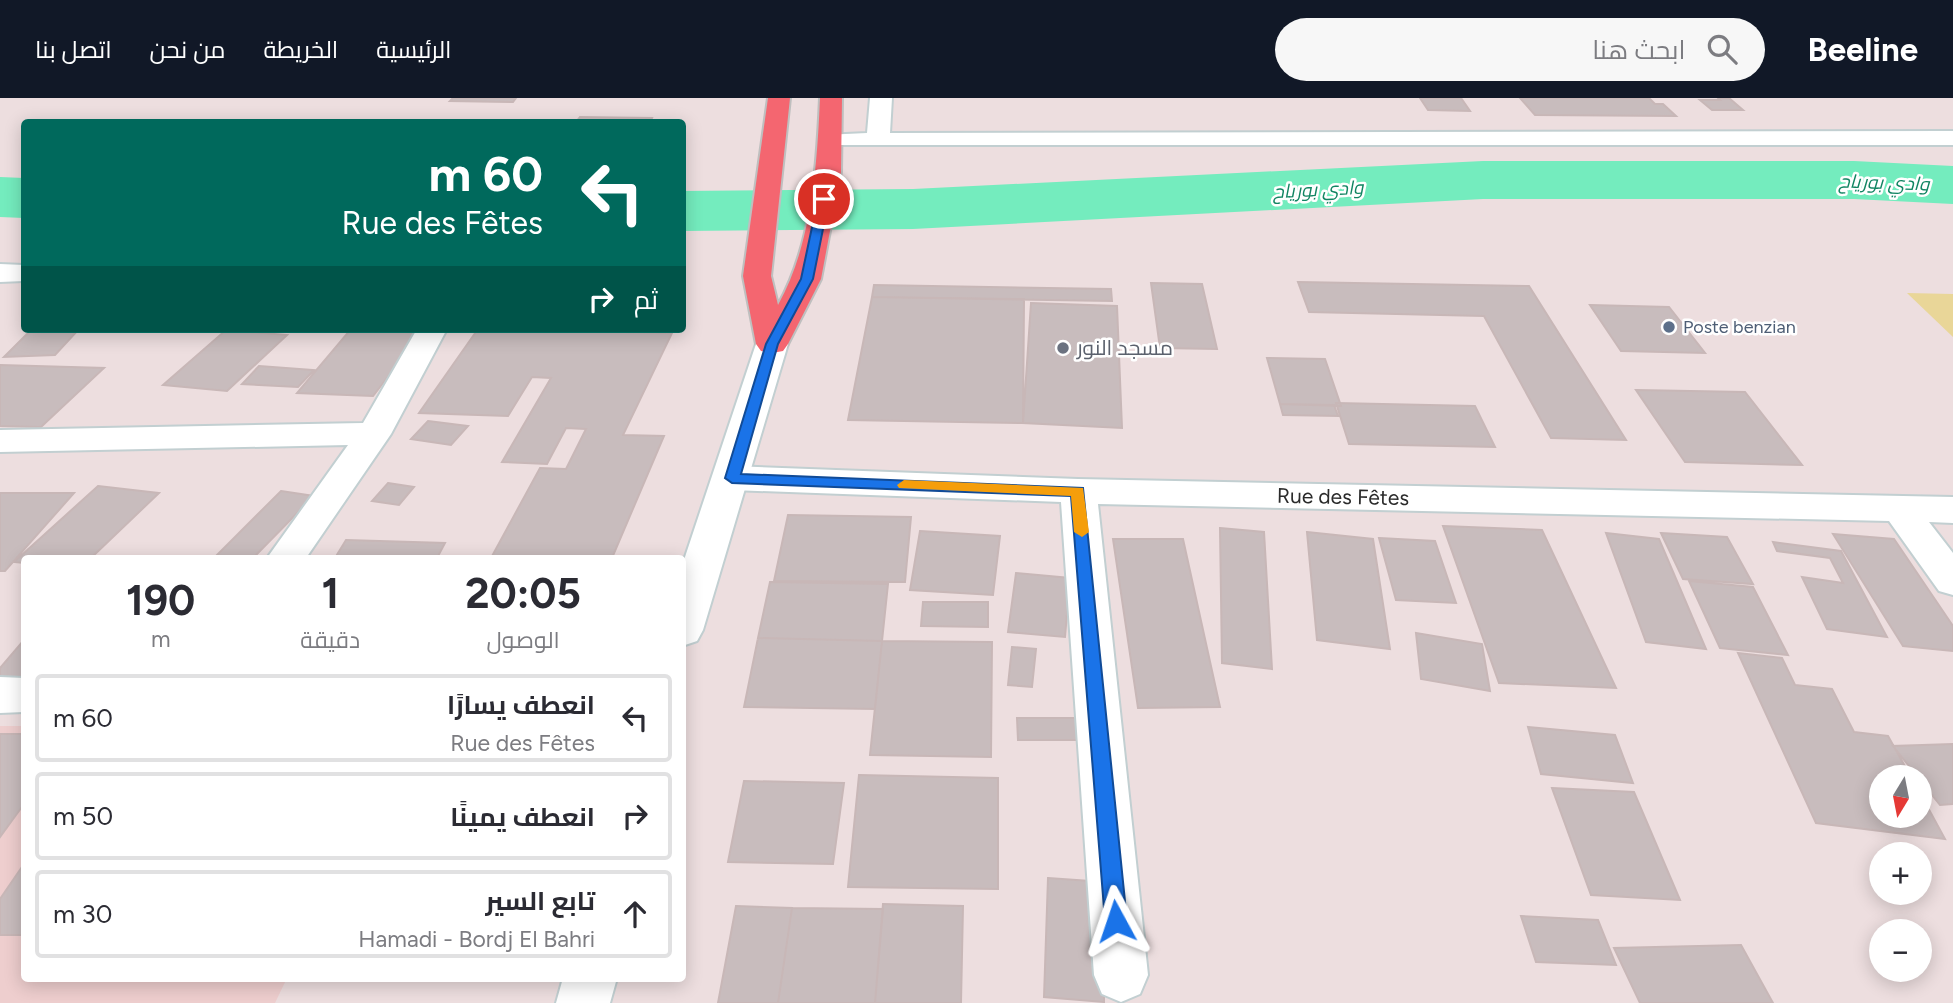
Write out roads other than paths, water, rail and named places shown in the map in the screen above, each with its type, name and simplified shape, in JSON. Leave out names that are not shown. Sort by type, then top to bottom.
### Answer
[{"type":"highway","points":[[772,344],[757,276],[772,174],[779,98]]},
{"type":"highway","points":[[772,344],[807,279],[829,172],[832,140],[831,98]]},
{"type":"street","points":[[878,140],[881,98]]},
{"type":"street","points":[[832,140],[1953,138]]},
{"type":"street","points":[[0,272],[21,273]]},
{"type":"street","points":[[288,555],[374,434],[430,333]]},
{"type":"street","points":[[686,618],[772,344]]},
{"type":"street","points":[[0,441],[374,434]]},
{"type":"street","name":"Rue des Fêtes","points":[[732,478],[1078,491],[1901,511],[1953,510]]},
{"type":"street","points":[[1078,491],[1121,975]]},
{"type":"street","points":[[1901,511],[1953,581]]},
{"type":"street","points":[[0,695],[21,695]]},
{"type":"street","points":[[583,1003],[589,982]]},
{"type":"waterway","name":"وادي بورياح","points":[[686,211],[913,209],[1483,180],[1854,180],[1953,185]]},
{"type":"waterway","name":"وادي بورياح","points":[[0,197],[21,198]]},
{"type":"place","name":"Poste benzian","points":[[1669,327]]},
{"type":"place","name":"مسجد النور","points":[[1063,348]]}]
